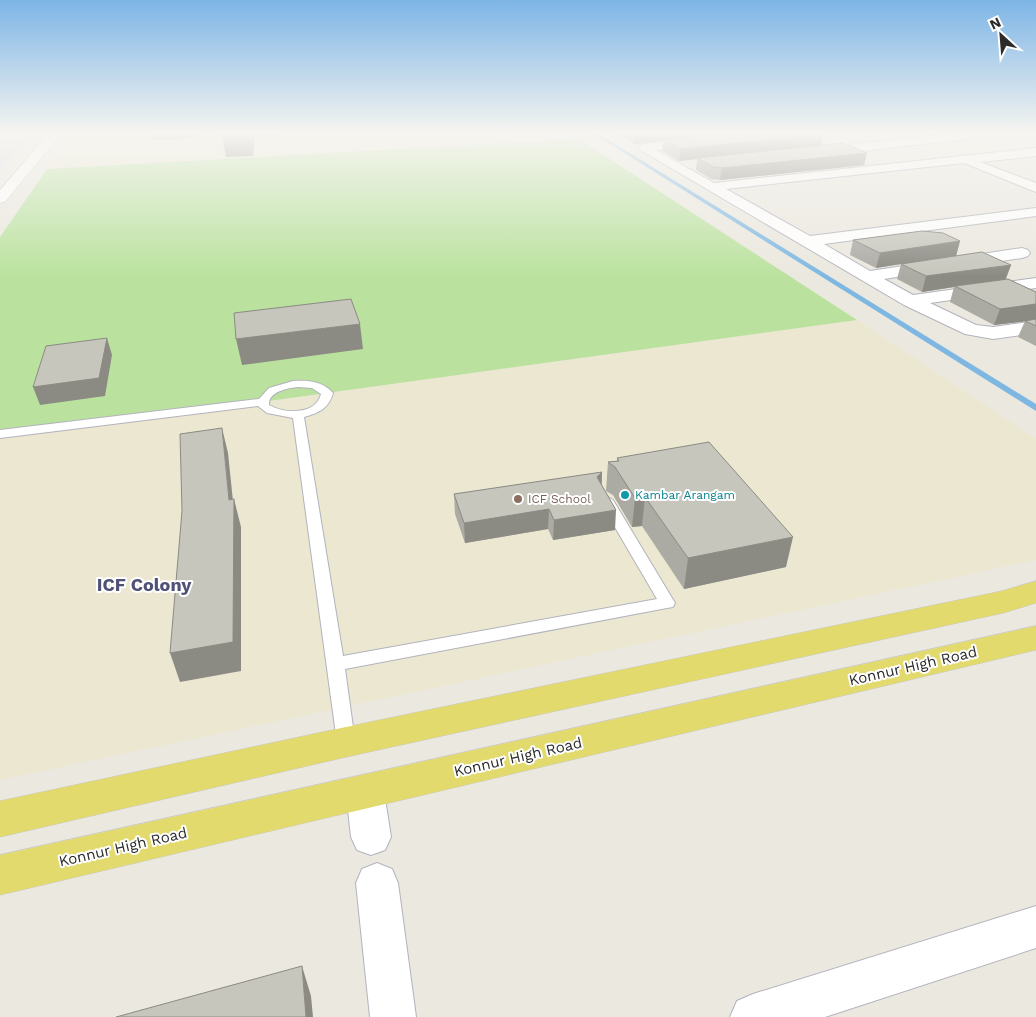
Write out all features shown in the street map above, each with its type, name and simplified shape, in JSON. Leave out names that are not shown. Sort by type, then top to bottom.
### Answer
[{"type":"main road","points":[[0,819],[346,742],[1003,602],[1036,592]]},
{"type":"main road","name":"Konnur High Road","points":[[0,875],[1036,638]]},
{"type":"street","points":[[0,199],[15,181]]},
{"type":"street","points":[[702,181],[910,301],[972,330],[992,332],[1036,327]]},
{"type":"street","points":[[712,187],[766,181]]},
{"type":"street","points":[[808,241],[1036,212]]},
{"type":"street","points":[[868,276],[1022,253]]},
{"type":"street","points":[[910,301],[1036,283]]},
{"type":"street","points":[[365,792],[371,837]]},
{"type":"street","points":[[377,883],[393,1017]]},
{"type":"street","points":[[753,1017],[1036,927]]},
{"type":"lane","points":[[298,384],[317,386],[327,393],[324,404],[318,408],[298,414],[277,414],[269,411],[264,407],[265,396],[278,388],[298,384]]},
{"type":"lane","points":[[0,434],[263,402]]},
{"type":"lane","points":[[298,414],[346,742]]},
{"type":"lane","points":[[336,664],[667,603],[604,496]]},
{"type":"shaded area","name":"ICF School","points":[[857,320],[1036,439],[1036,560],[0,780],[0,438]]},
{"type":"green space","points":[[38,181],[644,181],[857,320],[0,438],[0,237]]},
{"type":"building","points":[[922,231],[943,233],[960,241],[880,253],[853,240]]},
{"type":"building","points":[[982,252],[1011,265],[926,276],[901,264]]},
{"type":"building","points":[[1008,279],[1036,292],[1036,304],[1000,309],[955,286]]},
{"type":"building","points":[[351,299],[360,324],[236,339],[234,313]]},
{"type":"building","points":[[1036,319],[1036,326],[1025,321]]},
{"type":"building","points":[[107,338],[99,378],[33,387],[46,346]]},
{"type":"building","points":[[222,428],[229,500],[234,499],[233,642],[170,653],[182,511],[180,434]]},
{"type":"building","points":[[709,442],[793,537],[688,558],[645,497],[635,498],[615,467],[608,462],[619,461],[617,458]]},
{"type":"building","points":[[602,472],[597,477],[616,510],[554,520],[549,509],[464,523],[454,494]]},
{"type":"building","points":[[302,966],[306,1017],[116,1017]]},
{"type":"waterway","points":[[672,181],[1036,408]]},
{"type":"place","name":"Kambar Arangam","points":[[625,495]]},
{"type":"place","name":"ICF School","points":[[518,499]]},
{"type":"district","name":"ICF Colony","points":[[144,585]]}]
